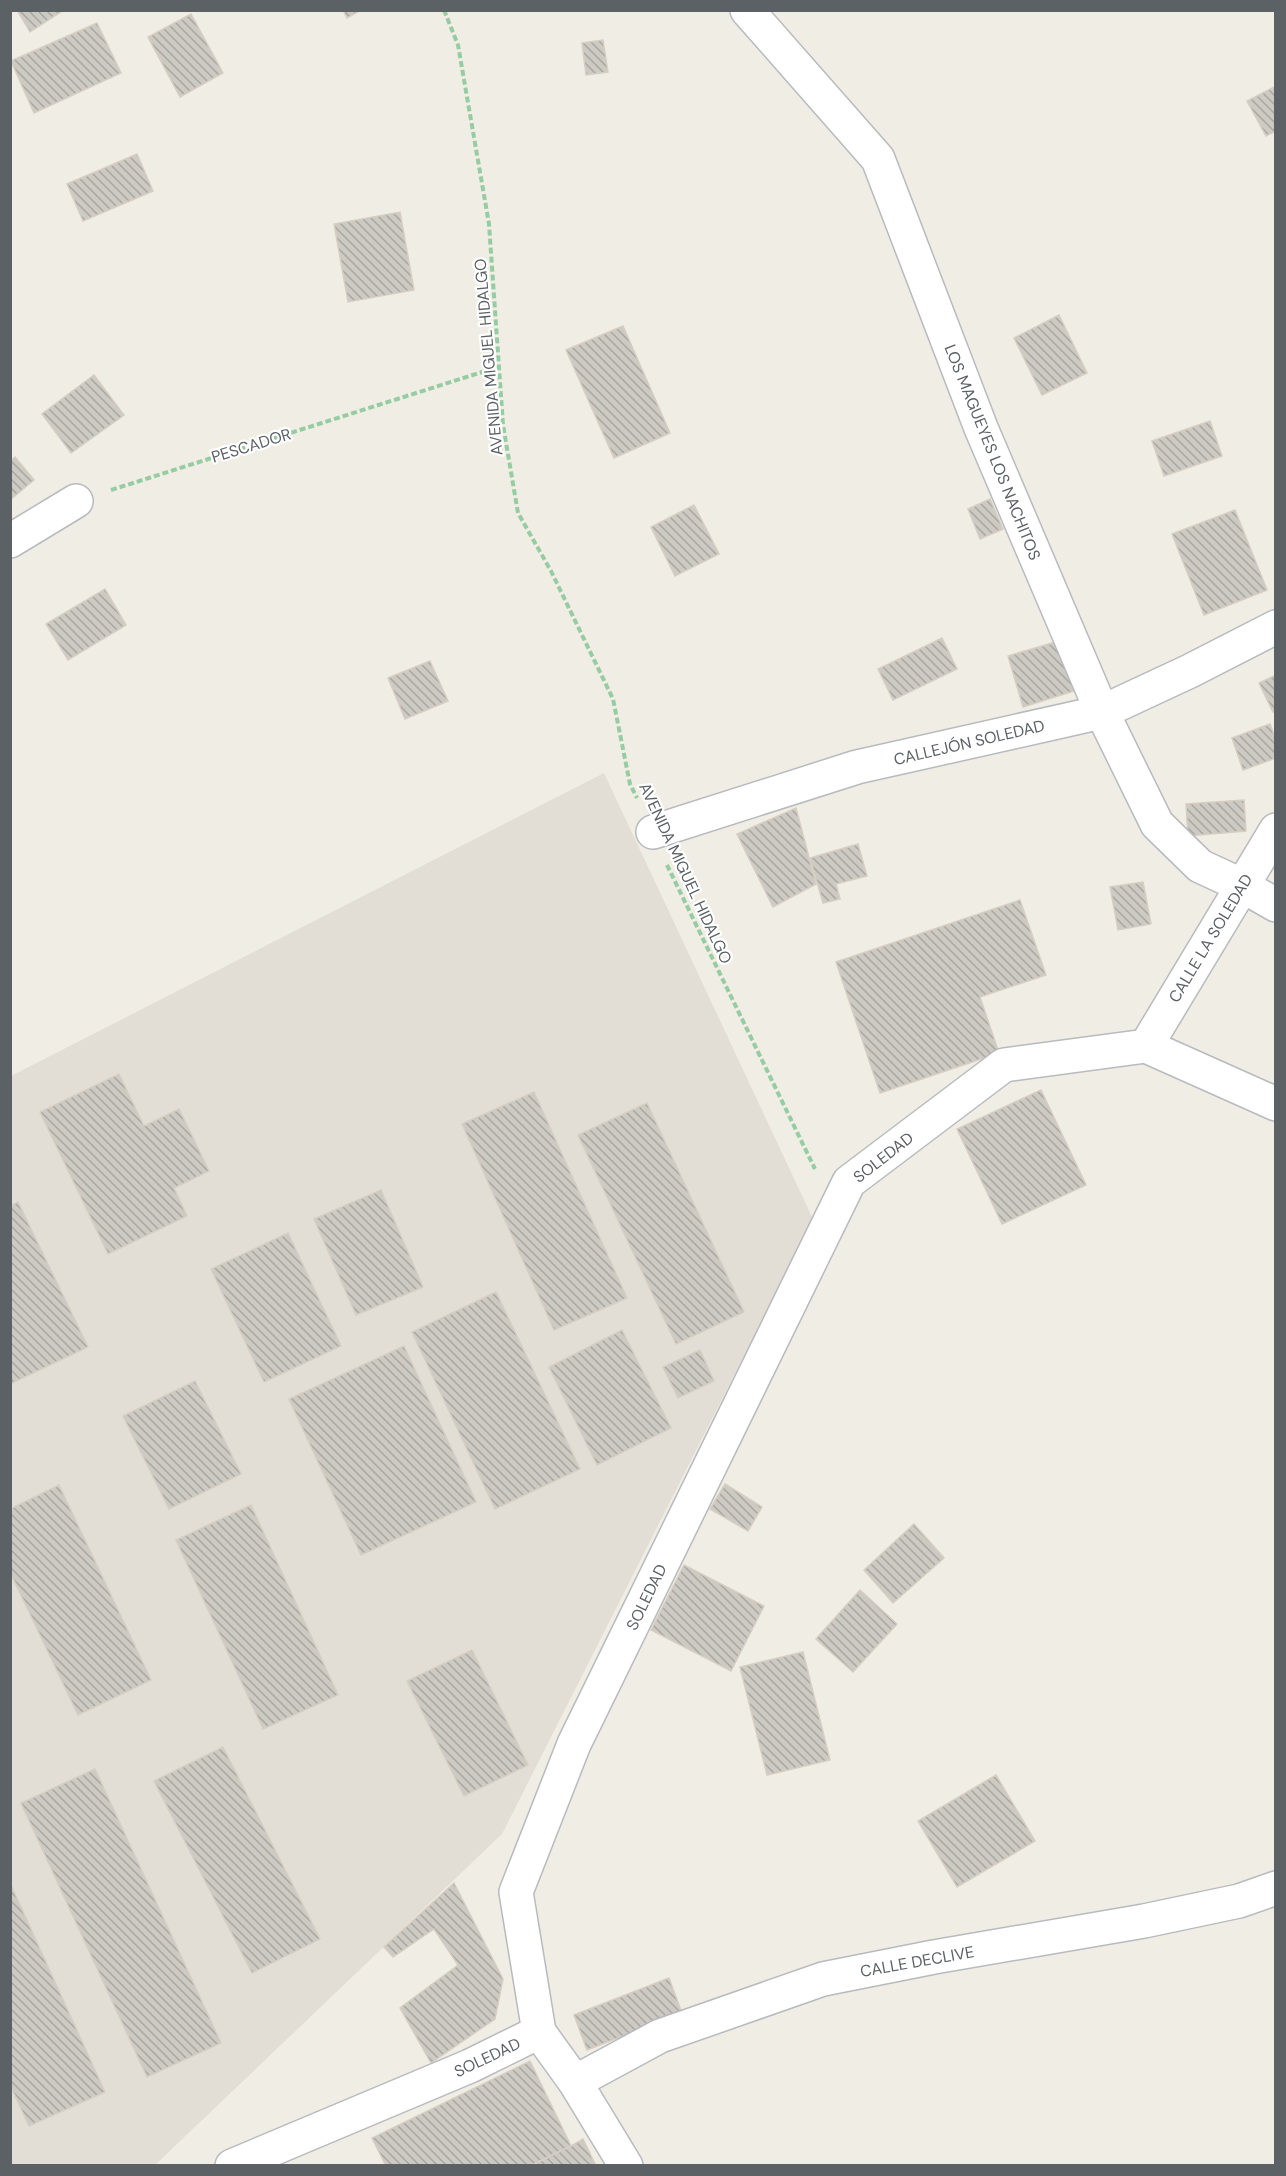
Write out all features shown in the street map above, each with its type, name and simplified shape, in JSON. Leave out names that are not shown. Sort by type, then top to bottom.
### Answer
[{"type":"street","name":"LOS MAGUEYES LOS NACHITOS","points":[[747,10],[878,159],[981,428],[1102,712],[1157,824],[1200,866],[1241,885],[1275,905]]},
{"type":"street","points":[[10,541],[76,501]]},
{"type":"street","name":"CALLEJÓN SOLEDAD","points":[[653,832],[856,767],[1102,712],[1190,671],[1275,627]]},
{"type":"street","name":"CALLE LA SOLEDAD","points":[[1146,1046],[1275,830]]},
{"type":"street","points":[[1146,1046],[1275,1104]]},
{"type":"street","name":"SOLEDAD","points":[[232,2166],[470,2066],[539,2032],[516,1892],[574,1744],[849,1182],[1004,1065],[1146,1046]]},
{"type":"street","name":"CALLE DECLIVE","points":[[575,2082],[660,2036],[823,1978],[1144,1921],[1239,1901],[1275,1888]]},
{"type":"street","points":[[539,2032],[575,2082],[626,2166]]},
{"type":"path","name":"AVENIDA MIGUEL HIDALGO","points":[[444,10],[458,45],[489,224],[503,425],[518,513],[551,571],[613,699],[630,784],[671,874],[835,1210]]},
{"type":"path","name":"PESCADOR","points":[[76,501],[498,367]]},
{"type":"shaded area","points":[[604,773],[813,1219],[502,1834],[155,2165],[11,2166],[11,1076]]},
{"type":"building","points":[[17,10],[64,10],[30,32]]},
{"type":"building","points":[[343,10],[361,10],[347,18]]},
{"type":"building","points":[[191,14],[223,73],[180,97],[148,37]]},
{"type":"building","points":[[97,23],[121,73],[34,113],[11,61]]},
{"type":"building","points":[[603,40],[608,72],[586,75],[582,43]]},
{"type":"building","points":[[1276,86],[1276,131],[1266,136],[1247,101]]},
{"type":"building","points":[[137,154],[153,191],[83,221],[67,184]]},
{"type":"building","points":[[400,212],[414,290],[348,302],[334,224]]},
{"type":"building","points":[[1059,315],[1087,373],[1042,395],[1014,338]]},
{"type":"building","points":[[623,326],[670,433],[614,458],[566,350]]},
{"type":"building","points":[[94,375],[124,415],[71,453],[42,414]]},
{"type":"building","points":[[1210,421],[1222,456],[1164,476],[1152,441]]},
{"type":"building","points":[[15,457],[34,480],[10,500],[10,461]]},
{"type":"building","points":[[990,499],[1003,529],[980,539],[968,509]]},
{"type":"building","points":[[694,505],[719,554],[675,576],[651,527]]},
{"type":"building","points":[[1235,510],[1267,590],[1204,615],[1172,534]]},
{"type":"building","points":[[105,589],[126,625],[68,660],[46,624]]},
{"type":"building","points":[[942,638],[957,669],[893,700],[878,669]]},
{"type":"building","points":[[1059,641],[1074,691],[1023,707],[1008,656]]},
{"type":"building","points":[[430,661],[448,701],[405,719],[388,678]]},
{"type":"building","points":[[1276,675],[1276,711],[1273,712],[1259,683]]},
{"type":"building","points":[[1270,724],[1276,740],[1276,758],[1243,770],[1232,738]]},
{"type":"building","points":[[1244,800],[1246,831],[1188,836],[1186,804]]},
{"type":"building","points":[[796,808],[816,884],[773,907],[737,834]]},
{"type":"building","points":[[858,844],[867,876],[836,884],[840,899],[823,903],[810,858]]},
{"type":"building","points":[[1143,882],[1151,924],[1118,930],[1110,887]]},
{"type":"building","points":[[1020,900],[1046,975],[980,997],[999,1053],[880,1093],[836,962]]},
{"type":"building","points":[[119,1074],[144,1126],[179,1109],[209,1171],[174,1188],[187,1216],[108,1254],[40,1112]]},
{"type":"building","points":[[1041,1090],[1086,1185],[1002,1224],[957,1129]]},
{"type":"building","points":[[534,1092],[627,1298],[554,1330],[462,1124]]},
{"type":"building","points":[[647,1103],[744,1312],[676,1344],[578,1135]]},
{"type":"building","points":[[381,1190],[423,1287],[356,1315],[314,1219]]},
{"type":"building","points":[[18,1202],[88,1347],[10,1384],[10,1206]]},
{"type":"building","points":[[288,1233],[341,1346],[264,1382],[211,1269]]},
{"type":"building","points":[[496,1292],[580,1469],[495,1509],[412,1332]]},
{"type":"building","points":[[622,1330],[671,1428],[597,1465],[549,1367]]},
{"type":"building","points":[[404,1346],[476,1502],[361,1555],[289,1399]]},
{"type":"building","points":[[700,1350],[714,1381],[678,1398],[663,1367]]},
{"type":"building","points":[[195,1381],[241,1474],[169,1509],[123,1416]]},
{"type":"building","points":[[725,1484],[762,1507],[748,1531],[710,1509]]},
{"type":"building","points":[[59,1485],[151,1680],[78,1715],[10,1572],[10,1509]]},
{"type":"building","points":[[251,1505],[338,1695],[263,1729],[176,1540]]},
{"type":"building","points":[[914,1524],[944,1558],[893,1603],[864,1570]]},
{"type":"building","points":[[684,1565],[764,1606],[731,1671],[651,1630]]},
{"type":"building","points":[[860,1590],[897,1624],[853,1672],[816,1639]]},
{"type":"building","points":[[472,1650],[528,1765],[464,1796],[407,1681]]},
{"type":"building","points":[[803,1652],[830,1760],[767,1775],[740,1667]]},
{"type":"building","points":[[223,1747],[320,1939],[252,1973],[154,1781]]},
{"type":"building","points":[[95,1769],[221,2043],[147,2077],[21,1803]]},
{"type":"building","points":[[996,1775],[1035,1841],[957,1887],[918,1821]]},
{"type":"building","points":[[10,1883],[105,2092],[29,2126],[10,2085]]},
{"type":"building","points":[[454,1883],[503,1979],[495,2019],[431,2063],[400,2008],[458,1965],[434,1929],[393,1957],[384,1947]]},
{"type":"building","points":[[669,1978],[682,2013],[587,2050],[574,2015]]},
{"type":"building","points":[[530,2061],[571,2146],[530,2166],[386,2166],[372,2138]]},
{"type":"building","points":[[583,2139],[596,2166],[530,2166],[571,2146]]}]
